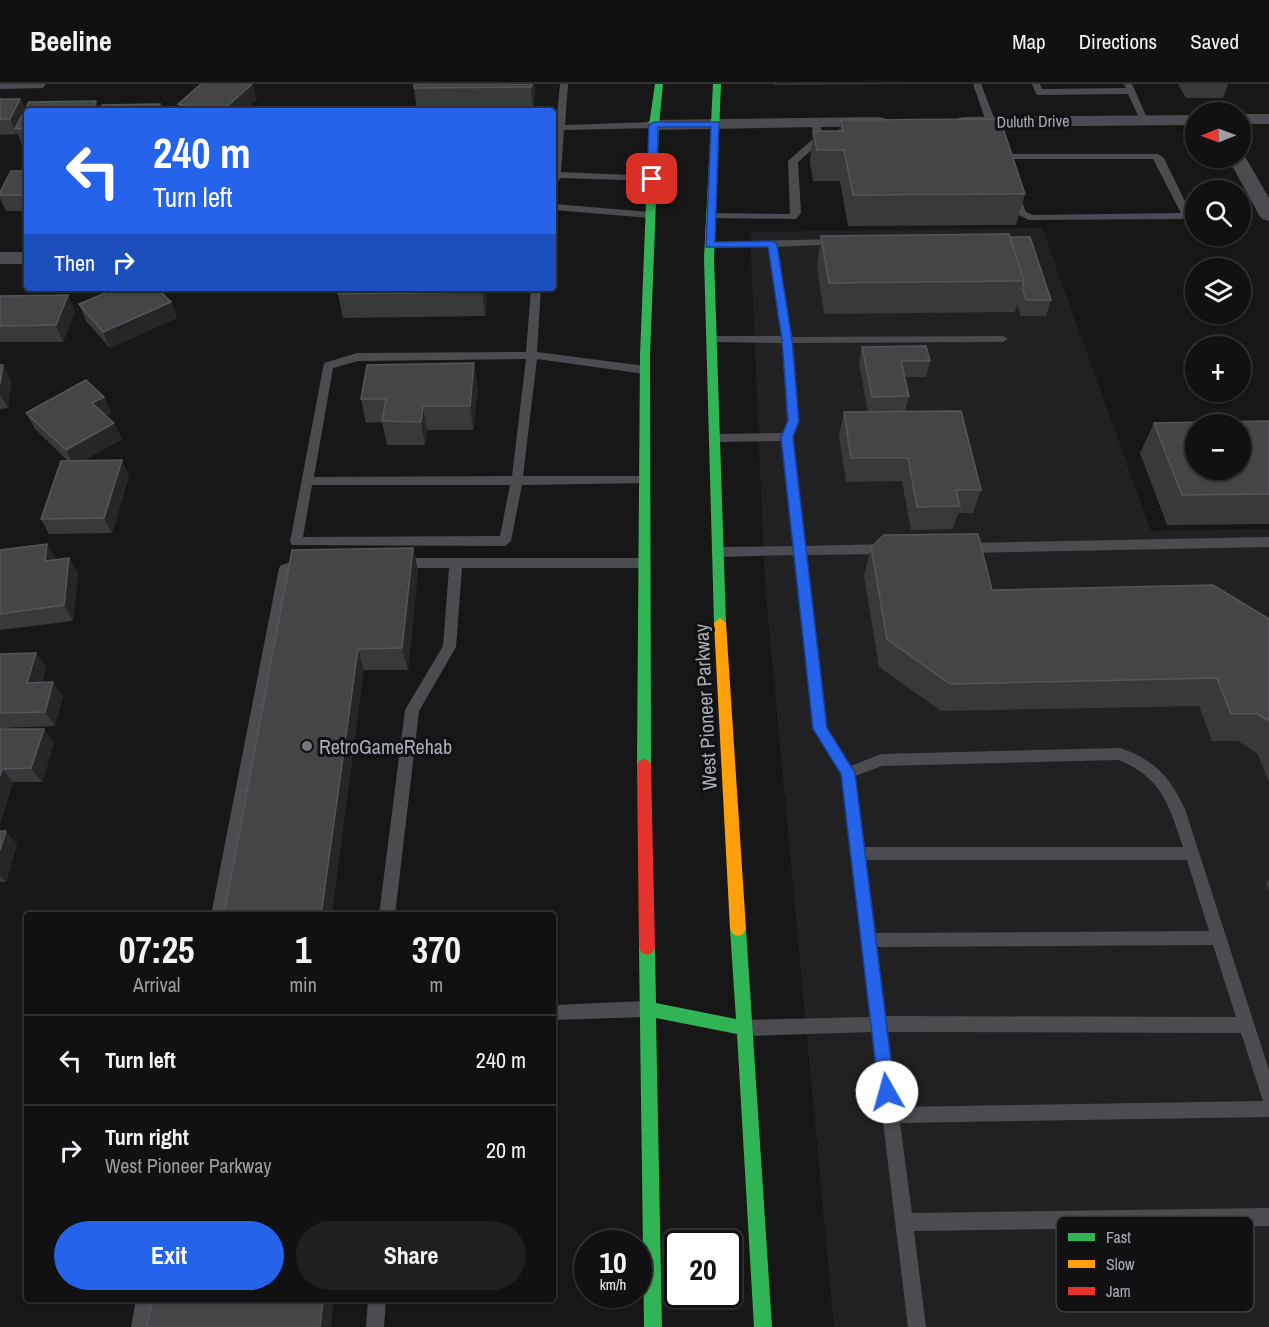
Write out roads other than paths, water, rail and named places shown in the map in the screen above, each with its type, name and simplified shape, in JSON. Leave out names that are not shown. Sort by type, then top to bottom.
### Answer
[{"type":"main road","points":[[653,1327],[644,799],[644,563],[645,370],[654,125],[659,84]]},
{"type":"main road","name":"West Pioneer Parkway","points":[[717,84],[710,245],[720,635],[763,1327]]},
{"type":"main road","points":[[647,1009],[744,1028]]},
{"type":"street","points":[[0,84],[37,84]]},
{"type":"street","points":[[1251,119],[1269,118]]},
{"type":"street","name":"Duluth Drive","points":[[944,122],[1185,120]]},
{"type":"street","points":[[654,125],[897,122]]},
{"type":"street","points":[[1243,168],[1269,215]]},
{"type":"street","points":[[0,258],[24,258]]},
{"type":"lane","points":[[556,144],[564,84]]},
{"type":"lane","points":[[977,84],[1002,152],[1155,156],[1159,158],[1186,214],[1184,216],[1032,218],[1022,214],[1013,185]]},
{"type":"lane","points":[[1036,84],[1039,92],[1130,88],[1144,120]]},
{"type":"lane","points":[[711,216],[793,217],[796,213],[794,161],[818,140],[816,123]]},
{"type":"lane","points":[[557,128],[654,125]]},
{"type":"lane","points":[[556,177],[652,179]]},
{"type":"lane","points":[[556,207],[650,215]]},
{"type":"lane","points":[[710,245],[842,242]]},
{"type":"lane","points":[[772,244],[787,340],[793,421],[787,437],[820,729],[848,773],[917,1327]]},
{"type":"lane","points":[[536,291],[532,355],[517,480],[505,541],[296,542],[328,366],[357,357],[532,355],[645,370]]},
{"type":"lane","points":[[711,339],[1003,339]]},
{"type":"lane","points":[[714,438],[787,437]]},
{"type":"lane","points":[[307,481],[645,480]]},
{"type":"lane","points":[[955,548],[1269,542]]},
{"type":"lane","points":[[717,552],[896,549]]},
{"type":"lane","points":[[220,912],[285,568],[310,562],[321,562]]},
{"type":"lane","points":[[389,563],[644,563]]},
{"type":"lane","points":[[387,912],[412,710],[448,647],[456,563]]},
{"type":"lane","points":[[848,773],[881,760],[1120,754],[1144,764],[1164,782],[1178,809],[1269,1096]]},
{"type":"lane","points":[[858,854],[1192,853]]},
{"type":"lane","points":[[868,940],[1218,938]]},
{"type":"lane","points":[[556,1013],[647,1009]]},
{"type":"lane","points":[[744,1028],[879,1024],[1247,1025]]},
{"type":"lane","points":[[890,1114],[1269,1109]]},
{"type":"lane","points":[[1254,1217],[1269,1217]]},
{"type":"lane","points":[[904,1222],[1056,1220]]},
{"type":"lane","points":[[140,1327],[145,1302]]},
{"type":"lane","points":[[375,1327],[377,1302]]},
{"type":"place","name":"RetroGameRehab","points":[[307,746]]}]
